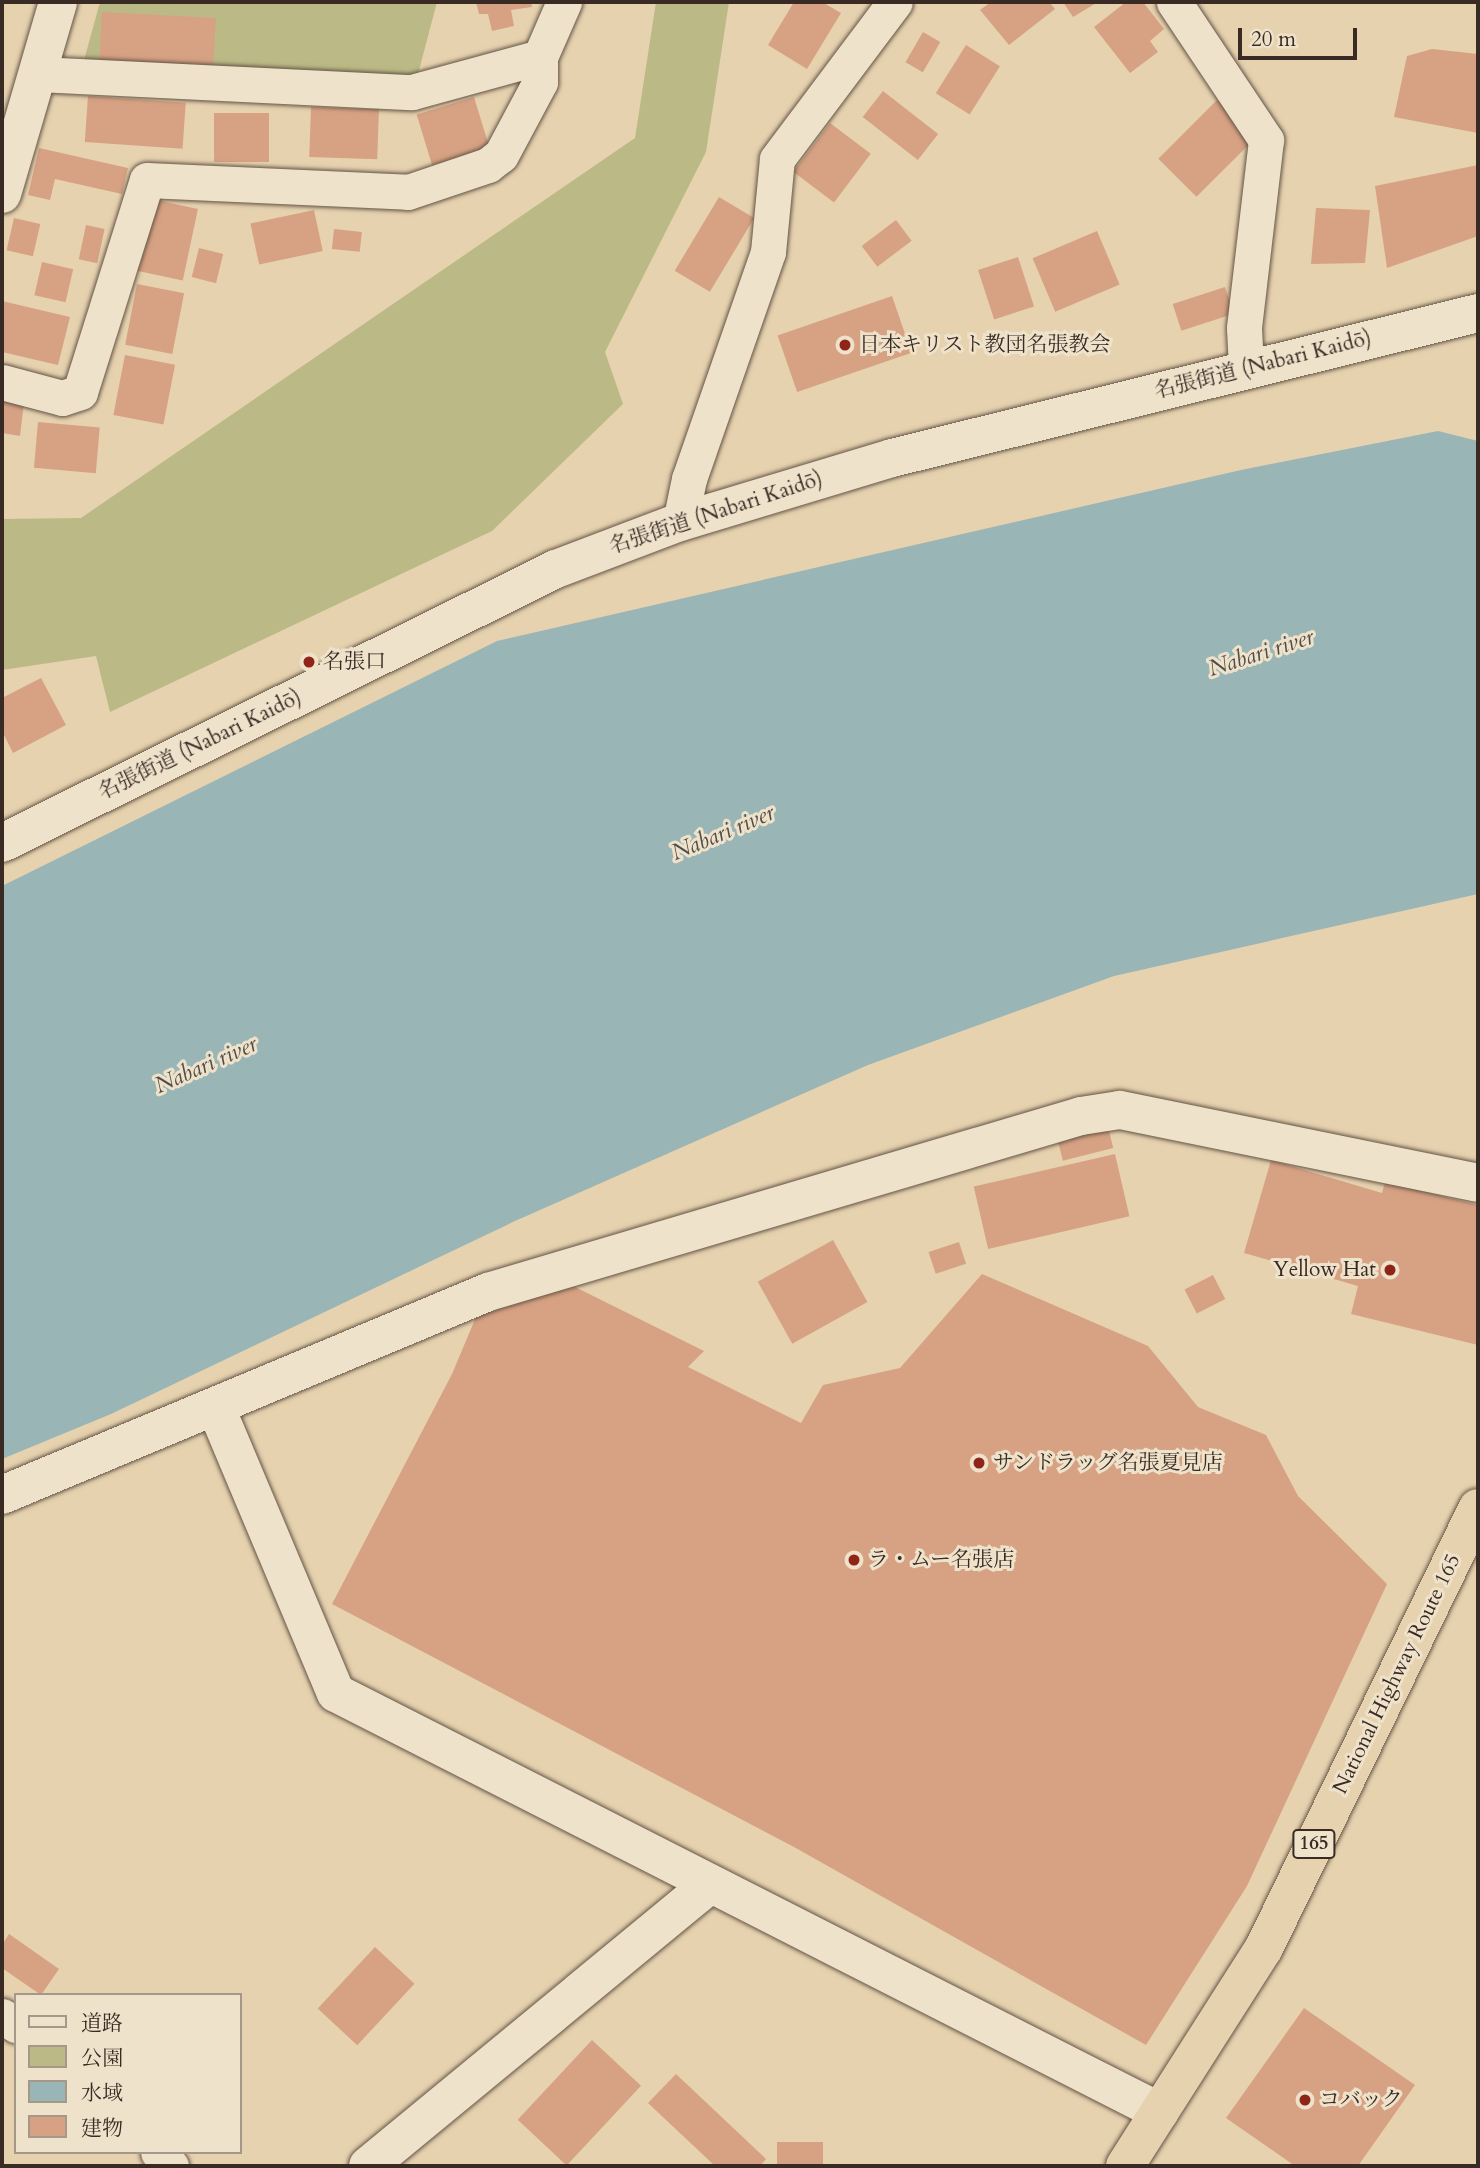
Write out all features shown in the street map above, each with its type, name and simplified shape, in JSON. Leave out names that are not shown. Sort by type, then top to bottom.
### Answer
[{"type":"highway","name":"National Highway Route 165","points":[[1125,2166],[1264,1948],[1478,1507]]},
{"type":"street","points":[[2,194],[8,149],[38,74],[58,2]]},
{"type":"street","points":[[2,382],[62,398],[80,392],[147,180],[408,192],[488,165],[501,155],[540,82],[540,57],[564,2]]},
{"type":"street","points":[[680,522],[689,480],[768,252],[777,159],[895,2]]},
{"type":"street","points":[[1174,2],[1266,140],[1244,328],[1246,368]]},
{"type":"street","points":[[38,74],[381,93],[452,82],[540,57]]},
{"type":"street","name":"名張街道 (Nabari Kaidō)","points":[[2,844],[556,569],[680,522],[793,485],[1246,368],[1478,313]]},
{"type":"street","points":[[2,1495],[216,1409],[488,1292],[1081,1116],[1120,1110],[1478,1183]]},
{"type":"street","points":[[216,1409],[336,1693],[1160,2112]]},
{"type":"street","points":[[368,2166],[710,1884]]},
{"type":"green space","points":[[100,2],[437,2],[417,78],[83,64]]},
{"type":"green space","points":[[656,2],[729,2],[706,152],[605,352],[623,404],[492,531],[110,712],[96,656],[2,670],[2,519],[81,518],[635,138]]},
{"type":"water","name":"Nabari river","points":[[1438,431],[1478,441],[1478,894],[1114,976],[868,1065],[515,1221],[111,1414],[2,1459],[2,886],[497,641],[1241,470]]},
{"type":"building","points":[[476,2],[531,2],[532,7],[511,10],[514,26],[492,31],[488,14],[479,14]]},
{"type":"building","points":[[794,2],[822,2],[841,13],[807,69],[768,45]]},
{"type":"building","points":[[991,2],[1049,2],[1055,9],[1009,45],[980,10]]},
{"type":"building","points":[[1063,2],[1098,2],[1073,17]]},
{"type":"building","points":[[1126,2],[1143,2],[1164,29],[1150,41],[1158,52],[1130,73],[1094,27]]},
{"type":"building","points":[[102,12],[216,18],[213,67],[99,61]]},
{"type":"building","points":[[923,32],[940,42],[923,72],[906,62]]},
{"type":"building","points":[[966,45],[1000,66],[970,115],[936,93]]},
{"type":"building","points":[[1432,49],[1478,54],[1478,133],[1394,117],[1407,56]]},
{"type":"building","points":[[883,91],[938,134],[918,160],[863,117]]},
{"type":"building","points":[[88,96],[186,103],[183,149],[85,142]]},
{"type":"building","points":[[474,97],[489,148],[432,165],[417,115]]},
{"type":"building","points":[[1217,100],[1255,138],[1196,197],[1158,159]]},
{"type":"building","points":[[311,107],[379,109],[377,159],[309,157]]},
{"type":"building","points":[[214,113],[269,113],[269,162],[214,162]]},
{"type":"building","points":[[830,123],[871,154],[834,202],[793,172]]},
{"type":"building","points":[[39,148],[128,168],[122,194],[55,179],[50,200],[28,195]]},
{"type":"building","points":[[1478,165],[1478,236],[1387,268],[1375,186]]},
{"type":"building","points":[[719,197],[754,218],[710,292],[675,271]]},
{"type":"building","points":[[151,199],[198,209],[183,280],[136,270]]},
{"type":"building","points":[[1316,208],[1370,210],[1365,263],[1311,264]]},
{"type":"building","points":[[314,210],[323,251],[259,265],[250,224]]},
{"type":"building","points":[[14,218],[40,224],[33,256],[7,250]]},
{"type":"building","points":[[896,220],[912,241],[877,267],[862,246]]},
{"type":"building","points":[[86,225],[105,229],[97,263],[79,259]]},
{"type":"building","points":[[334,229],[362,232],[360,252],[332,249]]},
{"type":"building","points":[[1097,231],[1120,284],[1055,312],[1033,258]]},
{"type":"building","points":[[199,248],[223,254],[216,283],[192,277]]},
{"type":"building","points":[[1018,257],[1034,306],[994,319],[978,270]]},
{"type":"building","points":[[42,262],[73,269],[66,302],[34,295]]},
{"type":"building","points":[[137,284],[184,293],[172,354],[125,345]]},
{"type":"building","points":[[1225,287],[1234,314],[1181,331],[1173,304]]},
{"type":"building","name":"日本キリスト教団名張教会","points":[[892,296],[912,353],[797,392],[778,335]]},
{"type":"building","points":[[2,301],[70,317],[58,365],[2,352]]},
{"type":"building","points":[[125,355],[175,365],[163,425],[113,415]]},
{"type":"building","points":[[2,391],[25,394],[20,436],[2,433]]},
{"type":"building","points":[[38,422],[100,427],[96,473],[34,468]]},
{"type":"building","points":[[41,678],[66,725],[13,753],[2,731],[2,698]]},
{"type":"building","points":[[1106,1119],[1113,1148],[1063,1161],[1056,1132]]},
{"type":"building","points":[[1115,1154],[1129,1216],[988,1249],[974,1187]]},
{"type":"building","name":"Yellow Hat","points":[[1271,1160],[1382,1193],[1385,1182],[1478,1205],[1478,1345],[1351,1314],[1358,1286],[1244,1253]]},
{"type":"building","points":[[833,1240],[867,1302],[792,1344],[758,1282]]},
{"type":"building","points":[[959,1242],[966,1264],[936,1274],[929,1252]]},
{"type":"building","points":[[982,1274],[1148,1346],[1198,1407],[1266,1435],[1298,1496],[1387,1584],[1247,1886],[1146,2045],[794,1847],[332,1604],[452,1374],[481,1305],[567,1283],[704,1351],[688,1367],[801,1423],[823,1385],[900,1368]]},
{"type":"building","points":[[1213,1275],[1225,1299],[1197,1314],[1184,1290]]},
{"type":"building","points":[[9,1934],[59,1969],[42,1993],[38,1993],[2,1968],[2,1945]]},
{"type":"building","points":[[375,1947],[414,1984],[357,2045],[318,2008]]},
{"type":"building","points":[[1304,2008],[1415,2085],[1358,2166],[1295,2166],[1226,2118]]},
{"type":"building","points":[[592,2040],[641,2086],[567,2165],[518,2120]]},
{"type":"building","points":[[676,2074],[766,2159],[760,2166],[715,2166],[648,2103]]},
{"type":"building","points":[[777,2142],[823,2142],[823,2165],[777,2165]]},
{"type":"place","name":"日本キリスト教団名張教会","points":[[845,345]]},
{"type":"place","name":"名張口","points":[[309,662]]},
{"type":"place","name":"Yellow Hat","points":[[1390,1270]]},
{"type":"place","name":"サンドラッグ名張夏見店","points":[[979,1463]]},
{"type":"place","name":"ラ・ムー名張店","points":[[854,1560]]},
{"type":"place","name":"コバック","points":[[1305,2100]]}]
